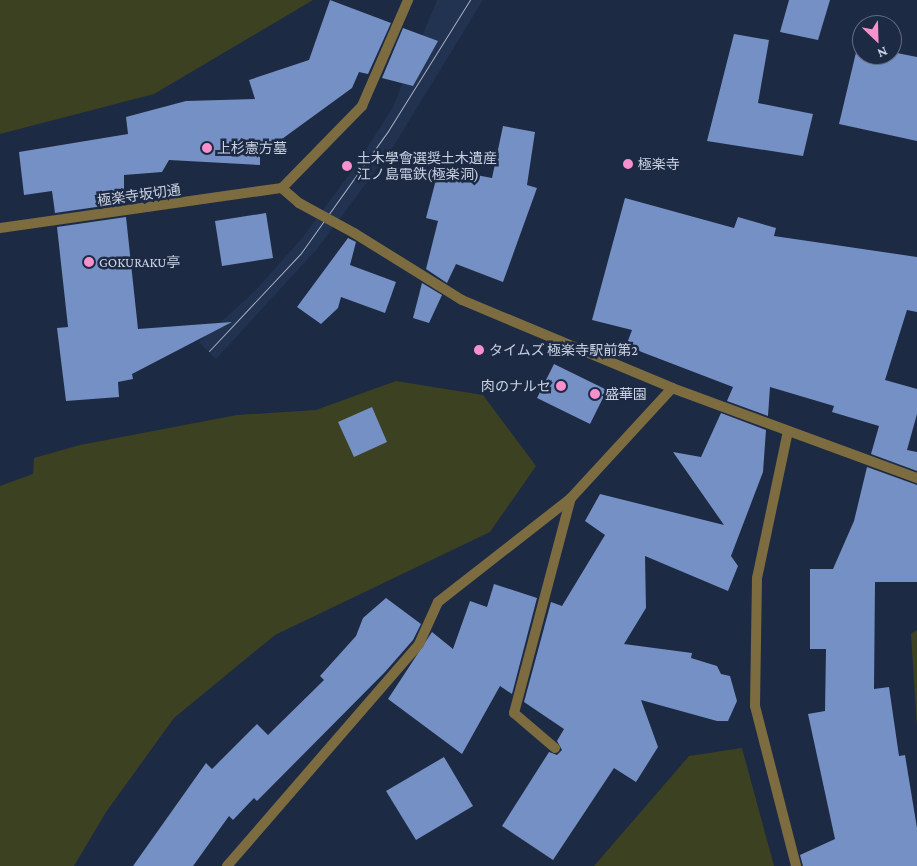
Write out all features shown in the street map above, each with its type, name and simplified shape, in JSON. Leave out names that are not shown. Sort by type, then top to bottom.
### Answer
[{"type":"street","points":[[408,0],[362,106],[282,188],[299,203],[354,233],[462,300],[672,388],[917,478]]},
{"type":"street","name":"極楽寺坂切通","points":[[0,228],[282,188]]},
{"type":"street","points":[[227,866],[419,644],[438,602],[571,498],[672,388]]},
{"type":"street","points":[[788,431],[757,578],[755,706],[796,866]]},
{"type":"street","points":[[555,748],[514,713],[571,498]]},
{"type":"shaded area","points":[[437,0],[483,0],[393,147],[317,249],[216,359],[199,342],[255,291],[303,237],[354,168],[392,109]]},
{"type":"green space","points":[[0,0],[313,0],[154,94],[0,134]]},
{"type":"green space","points":[[396,381],[483,395],[536,466],[490,532],[275,635],[174,718],[106,812],[74,866],[0,866],[0,486],[33,474],[34,458],[80,445],[237,415],[316,410]]},
{"type":"green space","points":[[917,630],[917,728],[911,634]]},
{"type":"green space","points":[[742,748],[774,866],[594,866],[689,756]]},
{"type":"building","points":[[330,0],[391,23],[368,74],[359,72],[352,88],[260,155],[260,165],[169,160],[162,172],[124,175],[124,203],[55,213],[52,191],[24,195],[19,152],[128,134],[126,117],[186,101],[255,99],[249,80],[309,60]]},
{"type":"building","points":[[789,0],[830,0],[818,40],[780,32]]},
{"type":"building","points":[[403,28],[438,41],[413,86],[382,78]]},
{"type":"building","points":[[734,34],[769,40],[758,103],[813,114],[803,156],[707,141]]},
{"type":"building","points":[[902,54],[917,57],[917,141],[839,124],[853,65],[902,65]]},
{"type":"building","points":[[503,126],[535,132],[527,185],[537,188],[503,282],[456,264],[447,283],[426,269],[438,221],[426,218],[439,168],[492,178]]},
{"type":"building","points":[[625,198],[734,228],[738,217],[776,228],[774,236],[917,257],[917,312],[907,310],[885,380],[917,389],[917,414],[907,450],[917,452],[917,471],[871,454],[879,426],[832,412],[834,406],[770,387],[768,416],[727,401],[733,387],[626,346],[632,330],[592,320]]},
{"type":"building","points":[[266,213],[273,258],[222,266],[215,221]]},
{"type":"building","points":[[126,217],[138,329],[232,322],[132,374],[133,379],[118,382],[119,397],[66,401],[57,328],[68,327],[57,227]]},
{"type":"building","points":[[348,238],[356,242],[350,265],[396,282],[385,313],[341,297],[338,308],[321,324],[297,307]]},
{"type":"building","points":[[422,283],[442,295],[429,323],[413,318]]},
{"type":"building","points":[[554,364],[607,390],[590,424],[537,398]]},
{"type":"building","points":[[372,407],[387,442],[354,457],[338,422]]},
{"type":"building","points":[[721,413],[766,430],[763,472],[731,556],[738,566],[728,591],[645,556],[646,608],[624,644],[692,653],[691,658],[717,666],[721,674],[730,676],[737,701],[728,721],[717,721],[641,700],[658,747],[636,782],[614,768],[553,860],[502,826],[549,752],[557,755],[562,750],[557,741],[564,729],[524,702],[551,602],[562,606],[605,535],[585,521],[600,494],[724,525],[673,452],[701,457]]},
{"type":"building","points":[[867,467],[917,485],[917,582],[875,582],[874,689],[889,687],[899,756],[905,755],[917,828],[917,866],[803,866],[800,855],[835,839],[808,714],[825,711],[826,649],[810,649],[810,569],[833,569],[854,521]]},
{"type":"building","points":[[494,584],[537,598],[512,694],[500,686],[462,754],[388,699],[432,632],[453,649],[470,601],[487,607]]},
{"type":"building","points":[[386,598],[421,624],[413,640],[385,672],[257,801],[254,798],[233,820],[229,816],[193,866],[133,866],[206,763],[212,769],[257,724],[268,735],[324,680],[320,676],[356,636],[363,618]]},
{"type":"building","points":[[444,757],[473,806],[416,840],[386,791]]},
{"type":"tram line","points":[[209,351],[301,253],[388,131],[470,0]]},
{"type":"place","name":"上杉憲方墓","points":[[207,148]]},
{"type":"place","name":"極楽寺","points":[[628,164]]},
{"type":"place","name":"土木學會選奨土木遺産 江ノ島電鉄(極楽洞)","points":[[347,166]]},
{"type":"place","name":"GOKURAKU亭","points":[[89,262]]},
{"type":"place","name":"タイムズ 極楽寺駅前第2","points":[[479,350]]},
{"type":"place","name":"肉のナルセ","points":[[561,386]]},
{"type":"place","name":"盛華園","points":[[595,394]]}]
